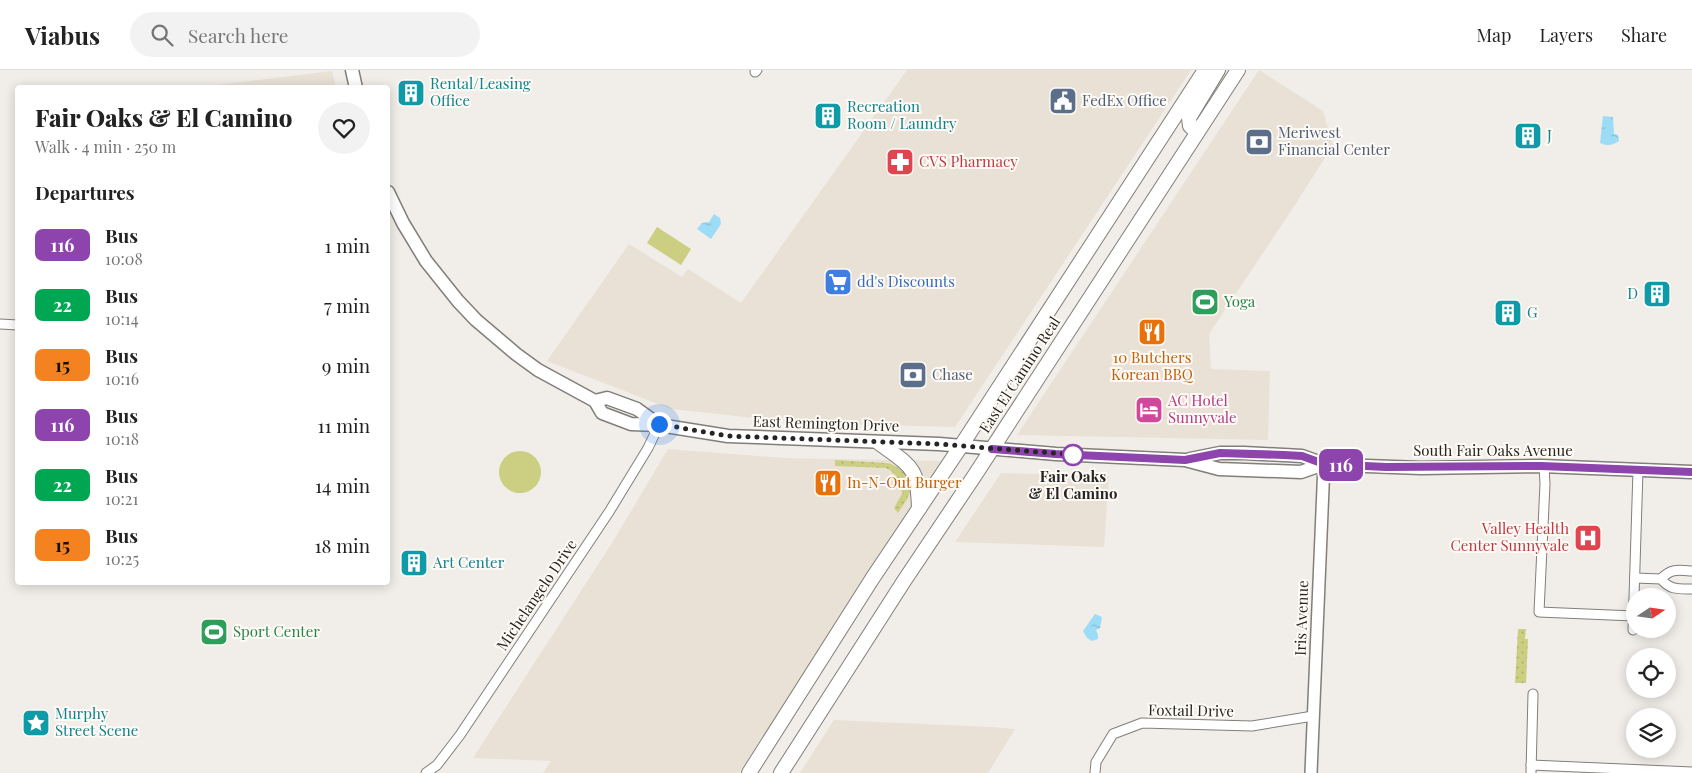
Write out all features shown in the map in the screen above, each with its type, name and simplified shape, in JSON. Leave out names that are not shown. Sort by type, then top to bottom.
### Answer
[{"type":"main road","points":[[352,70],[355,85]]},
{"type":"main road","name":"East El Camino Real","points":[[749,773],[1205,70]]},
{"type":"main road","points":[[1197,132],[1190,126],[1189,118],[1218,70]]},
{"type":"main road","name":"East El Camino Real","points":[[781,773],[861,647],[1238,70]]},
{"type":"main road","name":"East Remington Drive","points":[[390,196],[403,223],[426,261],[476,320],[538,370],[595,401],[607,398],[637,409],[659,424],[728,436],[992,449]]},
{"type":"main road","points":[[879,443],[905,462],[914,472],[918,484],[919,510]]},
{"type":"main road","name":"South Fair Oaks Avenue","points":[[992,449],[1185,460],[1220,469],[1301,472],[1324,464],[1421,468],[1544,466],[1692,472]]},
{"type":"street","points":[[0,324],[15,325]]},
{"type":"street","name":"Michelangelo Drive","points":[[426,773],[436,765],[460,735],[609,512],[648,448],[659,424]]},
{"type":"street","name":"Iris Avenue","points":[[1311,773],[1324,464]]},
{"type":"street","points":[[1544,466],[1545,484],[1539,612],[1626,616]]},
{"type":"street","points":[[1635,588],[1638,470]]},
{"type":"street","points":[[1661,579],[1668,572],[1676,570],[1692,571]]},
{"type":"street","points":[[1635,578],[1661,579],[1667,586],[1692,589]]},
{"type":"street","points":[[1533,694],[1531,769],[1692,772]]},
{"type":"street","name":"Foxtail Drive","points":[[1095,773],[1096,762],[1113,734],[1142,723],[1252,726],[1313,716]]},
{"type":"shaded area","points":[[907,70],[1191,70],[955,427],[801,423],[671,409],[547,361],[629,244],[682,277],[688,269],[741,303]]},
{"type":"shaded area","points":[[1259,70],[1323,111],[1333,145],[1209,334],[1211,369],[1270,371],[1268,440],[1017,435]]},
{"type":"shaded area","points":[[332,71],[336,85],[217,85]]},
{"type":"shaded area","points":[[668,449],[784,458],[945,461],[739,773],[543,773],[551,761],[473,758],[612,543]]},
{"type":"shaded area","points":[[1001,473],[1109,476],[1104,547],[955,542]]},
{"type":"shaded area","points":[[834,720],[1015,729],[988,773],[800,773]]},
{"type":"green space","points":[[657,227],[691,249],[681,265],[647,243]]},
{"type":"green space","points":[[524,451],[532,454],[538,460],[541,472],[538,484],[532,490],[516,493],[508,490],[502,484],[499,468],[502,460],[508,454]]},
{"type":"green space","points":[[835,460],[887,463],[900,469],[906,476],[910,490],[898,513],[894,508],[903,492],[896,487],[897,477],[891,471],[886,468],[835,466]]},
{"type":"green space","points":[[1518,629],[1526,629],[1525,639],[1528,639],[1526,683],[1515,683]]},
{"type":"water","points":[[1603,116],[1613,117],[1614,134],[1618,135],[1619,141],[1612,145],[1600,143]]},
{"type":"water","points":[[714,214],[720,218],[721,224],[711,239],[697,229],[702,223],[709,222]]},
{"type":"water","points":[[1095,614],[1102,617],[1100,628],[1096,630],[1098,639],[1092,641],[1087,638],[1083,631]]},
{"type":"bus line","name":"116","points":[[992,449],[1185,460],[1220,453],[1284,455],[1302,456],[1324,464],[1386,467],[1421,468],[1499,465],[1692,472]]},
{"type":"place","name":"Rental/Leasing Office","points":[[411,93]]},
{"type":"place","name":"FedEx Office","points":[[1063,101]]},
{"type":"place","name":"Recreation Room / Laundry","points":[[828,116]]},
{"type":"place","name":"J","points":[[1528,136]]},
{"type":"place","name":"Meriwest Financial Center","points":[[1259,142]]},
{"type":"place","name":"CVS Pharmacy","points":[[900,162]]},
{"type":"place","name":"dd's Discounts","points":[[838,282]]},
{"type":"place","name":"D","points":[[1657,294]]},
{"type":"place","name":"Yoga","points":[[1205,302]]},
{"type":"place","name":"G","points":[[1508,313]]},
{"type":"place","name":"10 Butchers Korean BBQ","points":[[1152,332]]},
{"type":"place","name":"Chase","points":[[913,375]]},
{"type":"place","name":"AC Hotel Sunnyvale","points":[[1149,410]]},
{"type":"place","name":"Fair Oaks & El Camino","points":[[1073,455]]},
{"type":"place","name":"In-N-Out Burger","points":[[828,483]]},
{"type":"place","name":"Valley Health Center Sunnyvale","points":[[1588,538]]},
{"type":"place","name":"Art Center","points":[[414,563]]},
{"type":"place","name":"Sport Center","points":[[214,632]]},
{"type":"place","name":"Murphy Street Scene","points":[[36,723]]},
{"type":"route","points":[[659,424],[689,431],[728,436],[938,444],[1078,455],[1073,455]]}]
